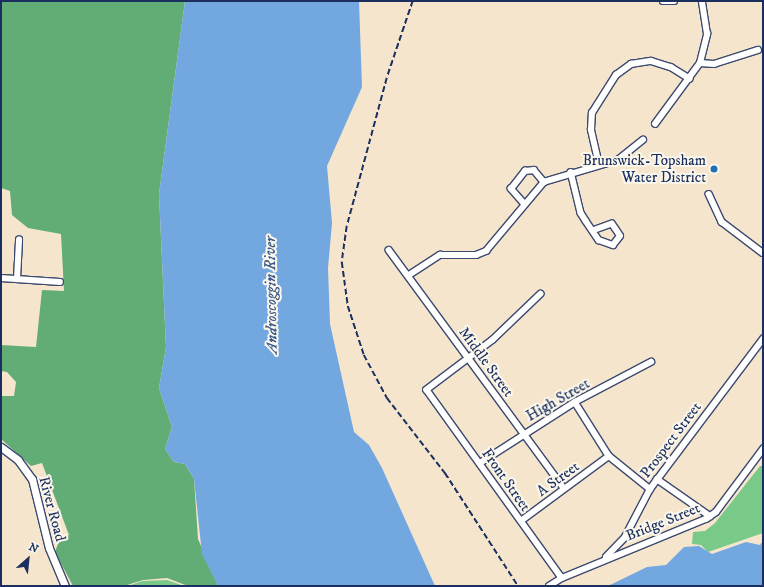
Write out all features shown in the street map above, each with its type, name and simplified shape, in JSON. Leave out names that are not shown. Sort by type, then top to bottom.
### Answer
[{"type":"street","points":[[663,1],[674,1]]},
{"type":"street","points":[[655,124],[690,79],[700,63],[707,34],[702,1]]},
{"type":"street","points":[[700,63],[714,64],[758,50]]},
{"type":"street","points":[[599,165],[591,130],[592,113],[616,75],[631,64],[650,61],[671,67],[690,79]]},
{"type":"street","points":[[409,275],[440,255],[476,255],[486,252],[524,204],[544,182],[571,172],[599,165],[632,152],[643,140]]},
{"type":"street","points":[[524,204],[511,189],[520,176],[534,170],[544,182]]},
{"type":"street","points":[[571,172],[581,213],[593,231],[606,245],[617,243],[620,236],[612,224],[593,231]]},
{"type":"street","points":[[709,194],[722,222],[763,253]]},
{"type":"street","points":[[17,279],[19,240]]},
{"type":"street","name":"Middle Street","points":[[389,250],[409,275],[468,360],[564,488]]},
{"type":"street","points":[[1,278],[60,282]]},
{"type":"street","points":[[468,360],[541,294]]},
{"type":"street","name":"Prospect Street","points":[[604,559],[618,544],[657,479],[763,339]]},
{"type":"street","name":"Front Street","points":[[468,360],[426,390],[480,463],[520,521],[565,577]]},
{"type":"street","name":"High Street","points":[[480,463],[523,433],[575,402],[651,362]]},
{"type":"street","points":[[575,402],[609,456],[650,489]]},
{"type":"street","name":"River Road","points":[[1,446],[18,460],[32,479],[49,548],[65,586]]},
{"type":"street","name":"Bridge Street","points":[[549,586],[604,559],[710,516],[763,449]]},
{"type":"street","name":"A Street","points":[[520,521],[609,456]]},
{"type":"street","points":[[657,479],[710,516]]},
{"type":"green space","points":[[1,1],[185,1],[159,194],[166,347],[159,388],[172,427],[165,449],[174,462],[185,464],[194,479],[198,539],[218,586],[188,586],[167,578],[143,580],[124,586],[73,586],[55,552],[59,541],[69,535],[42,463],[31,466],[1,439],[1,396],[14,396],[16,382],[7,372],[1,371],[1,345],[36,347],[42,290],[64,291],[61,234],[28,228],[12,215],[10,191],[1,188]]},
{"type":"green space","points":[[760,466],[763,466],[763,533],[708,552],[701,545],[692,544],[693,532],[705,531],[715,523]]},
{"type":"green space","points":[[167,580],[184,586],[128,586],[142,581]]},
{"type":"water","name":"Androscoggin River","points":[[185,1],[359,1],[362,87],[327,166],[332,223],[328,268],[330,324],[354,432],[369,445],[382,468],[435,586],[218,586],[202,554],[194,479],[185,464],[174,462],[165,449],[172,427],[159,388],[166,347],[159,194]]},
{"type":"water","points":[[763,541],[763,586],[608,586],[647,567],[666,565],[684,547],[699,546],[712,554],[746,542],[760,545]]},
{"type":"railway","points":[[413,1],[387,78],[347,226],[342,262],[348,306],[364,355],[387,398],[445,473],[518,586]]},
{"type":"place","name":"Brunswick-Topsham Water District","points":[[714,169]]}]
